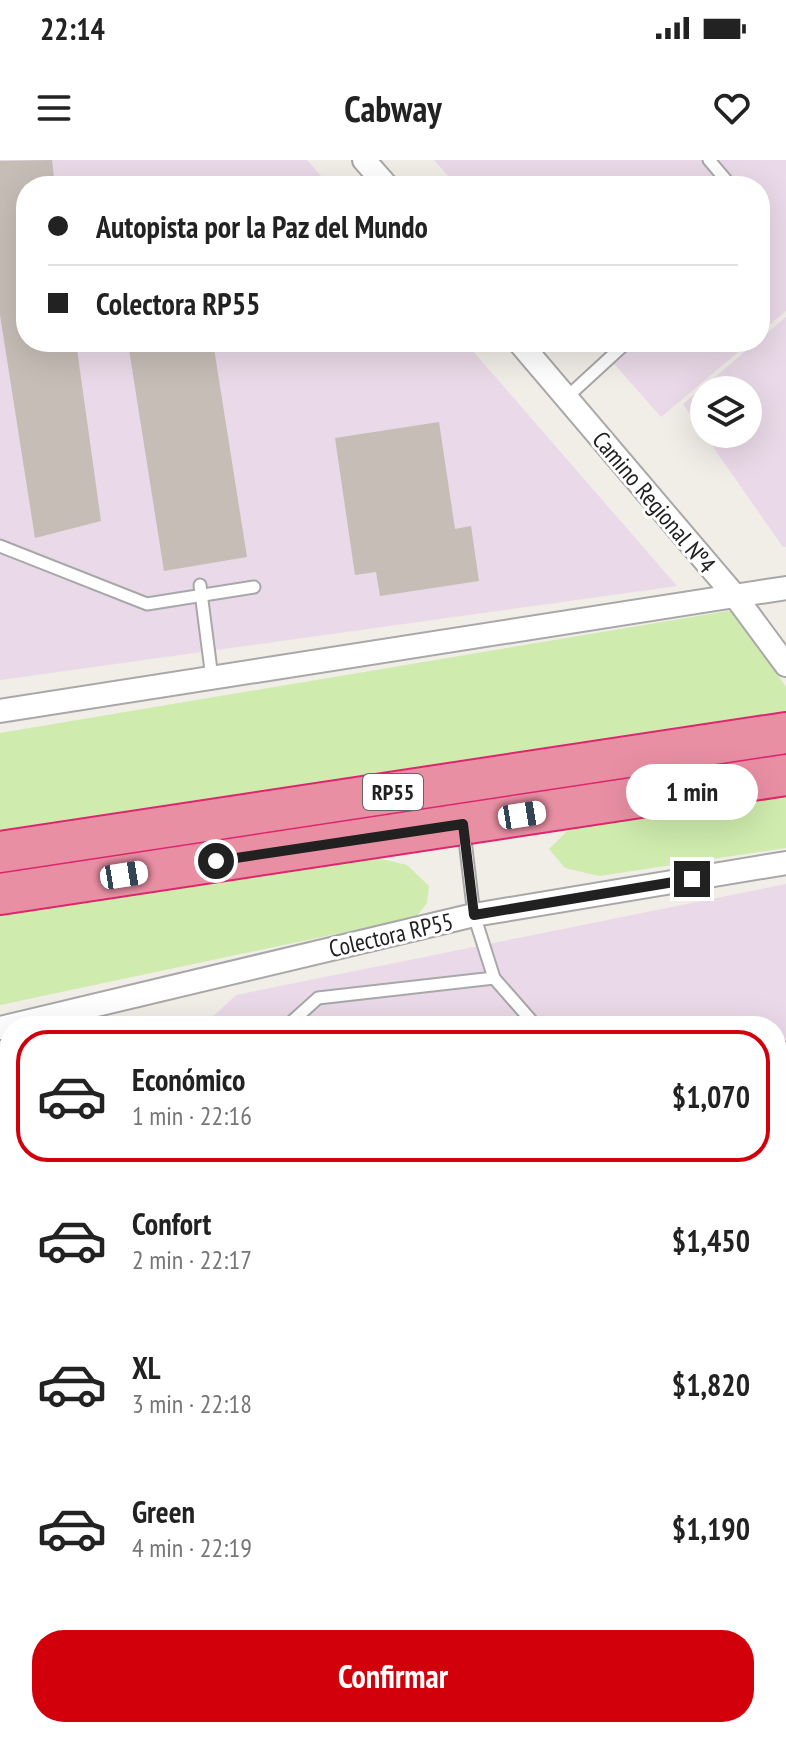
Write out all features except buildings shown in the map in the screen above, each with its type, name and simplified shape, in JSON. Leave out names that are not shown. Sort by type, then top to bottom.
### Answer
[{"type":"highway","name":"RP55","points":[[0,852],[786,733]]},
{"type":"highway","name":"RP55","points":[[0,894],[786,775]]},
{"type":"street","points":[[364,160],[378,176]]},
{"type":"street","name":"Camino Regional Nº4","points":[[527,352],[735,596],[786,665]]},
{"type":"street","points":[[0,711],[786,588]]},
{"type":"street","name":"Colectora RP55","points":[[50,1016],[474,915],[786,863]]},
{"type":"lane","points":[[709,160],[723,176]]},
{"type":"lane","points":[[566,398],[616,352]]},
{"type":"lane","points":[[0,546],[147,604],[201,590],[254,587]]},
{"type":"lane","points":[[201,590],[212,678]]},
{"type":"lane","points":[[463,824],[474,915],[494,978],[527,1016]]},
{"type":"lane","points":[[298,1016],[318,998],[494,978]]},
{"type":"shaded area","points":[[0,160],[307,160],[321,176],[16,176],[16,352],[474,352],[677,586],[0,680]]},
{"type":"shaded area","points":[[434,160],[786,160],[786,311],[770,325],[770,176],[448,176]]},
{"type":"shaded area","points":[[786,317],[786,547],[783,547],[714,448],[762,448],[762,376],[716,376],[745,352],[770,352],[770,331]]},
{"type":"shaded area","points":[[604,352],[738,352],[710,376],[690,376],[690,393],[661,417]]},
{"type":"shaded area","points":[[690,398],[690,414],[683,404]]},
{"type":"shaded area","points":[[786,884],[786,1016],[214,1016],[236,995]]},
{"type":"green space","points":[[734,610],[786,687],[786,716],[0,832],[0,733]]},
{"type":"green space","points":[[786,792],[786,848],[599,876],[565,868],[549,849],[575,823]]},
{"type":"green space","points":[[356,853],[407,865],[429,886],[427,903],[416,917],[0,1005],[0,905]]},
{"type":"route","points":[[216,861],[463,824],[474,915],[692,879]]}]
